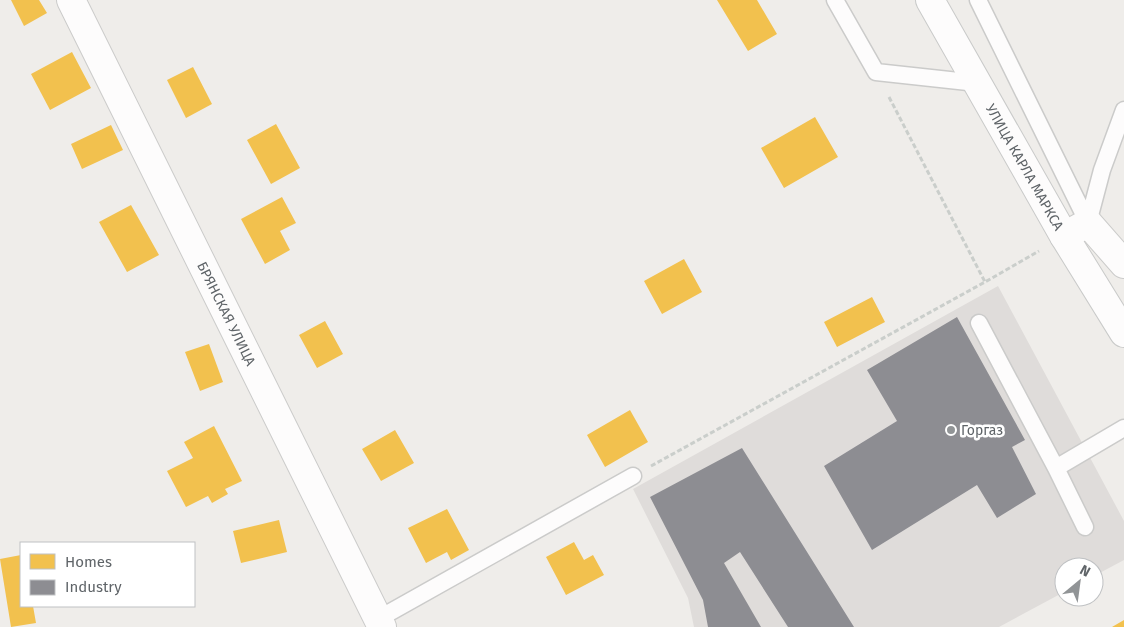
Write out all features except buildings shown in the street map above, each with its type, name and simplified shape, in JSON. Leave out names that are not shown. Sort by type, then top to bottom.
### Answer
[{"type":"street","name":"БРЯНСКАЯ УЛИЦА","points":[[70,0],[380,623]]},
{"type":"street","name":"УЛИЦА КАРЛА МАРКСА","points":[[930,0],[1064,236],[1124,333]]},
{"type":"street","points":[[1064,236],[1088,223],[1124,264]]},
{"type":"lane","points":[[835,0],[876,72],[977,83]]},
{"type":"lane","points":[[978,0],[1088,223]]},
{"type":"lane","points":[[1088,223],[1102,170],[1124,110]]},
{"type":"lane","points":[[979,323],[1085,527]]},
{"type":"lane","points":[[1056,468],[1124,428]]},
{"type":"lane","points":[[380,623],[633,476]]},
{"type":"path","points":[[876,72],[985,282]]},
{"type":"path","points":[[633,476],[985,282],[1064,236]]},
{"type":"shaded area","points":[[998,286],[1124,521],[1124,560],[1104,571],[1104,557],[1054,557],[1054,597],[999,627],[694,627],[688,598],[633,489]]},
{"type":"place","name":"Горгаз","points":[[951,430]]}]
